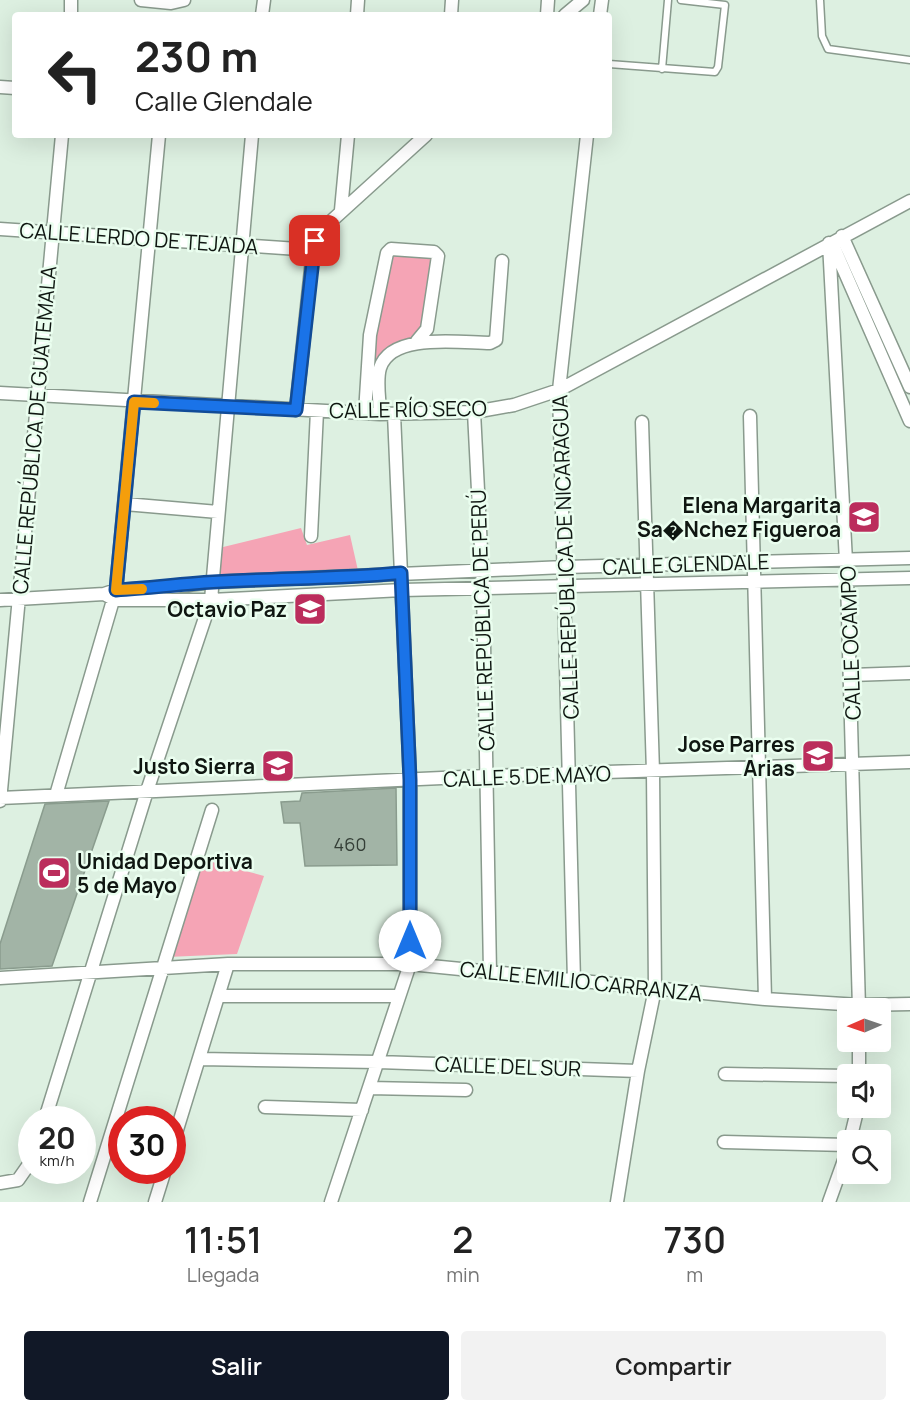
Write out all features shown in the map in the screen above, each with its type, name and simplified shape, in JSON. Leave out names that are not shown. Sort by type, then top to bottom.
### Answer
[{"type":"street","points":[[141,0],[170,9],[184,0]]},
{"type":"street","points":[[569,12],[583,0]]},
{"type":"street","name":"CALLE REPÚBLICA DE GUATEMALA","points":[[0,799],[51,232],[62,138]]},
{"type":"street","points":[[56,795],[112,595],[125,504],[159,138]]},
{"type":"street","points":[[49,1106],[147,791],[211,600],[252,138]]},
{"type":"street","points":[[341,210],[348,138]]},
{"type":"street","points":[[296,410],[313,250],[317,234],[423,138]]},
{"type":"street","name":"CALLE REPÚBLICA DE NICARAGUA","points":[[574,981],[571,774],[559,390],[587,138]]},
{"type":"street","name":"CALLE RÍO SECO","points":[[0,393],[380,414],[474,412],[514,405],[559,390],[910,201]]},
{"type":"street","name":"CALLE LERDO DE TEJADA","points":[[0,229],[313,250]]},
{"type":"street","points":[[834,240],[910,387]]},
{"type":"street","points":[[834,240],[905,399],[910,421]]},
{"type":"street","name":"CALLE OCAMPO","points":[[834,240],[854,764],[859,998]]},
{"type":"street","points":[[380,414],[370,335],[387,253],[391,249],[434,252],[438,256],[427,329],[417,341]]},
{"type":"street","points":[[364,413],[374,367],[398,349],[417,341],[490,343],[496,340],[502,261]]},
{"type":"street","points":[[311,536],[317,411]]},
{"type":"street","name":"CALLE REPÚBLICA DE PERÚ","points":[[474,412],[483,588],[490,972]]},
{"type":"street","points":[[331,1202],[410,964],[410,780],[394,414]]},
{"type":"street","points":[[750,416],[765,999]]},
{"type":"street","points":[[617,1202],[638,1071],[655,989],[653,772],[642,422]]},
{"type":"street","points":[[125,504],[218,512]]},
{"type":"street","name":"CALLE GLENDALE","points":[[0,600],[112,595],[212,582],[359,578],[401,573],[910,558]]},
{"type":"street","name":"CALLE GLENDALE","points":[[112,595],[211,600],[402,590],[910,578]]},
{"type":"street","points":[[851,675],[910,674]]},
{"type":"street","name":"CALLE 5 DE MAYO","points":[[0,799],[486,776],[910,762]]},
{"type":"street","points":[[90,1202],[212,810]]},
{"type":"street","points":[[185,1106],[228,964]]},
{"type":"street","name":"CALLE EMILIO CARRANZA","points":[[0,978],[228,964],[410,964],[655,989],[837,1004]]},
{"type":"street","points":[[219,996],[399,996]]},
{"type":"street","name":"CALLE EMILIO CARRANZA","points":[[891,1005],[910,1004]]},
{"type":"street","name":"CALLE DEL SUR","points":[[200,1059],[378,1062],[638,1071]]},
{"type":"street","points":[[725,1074],[837,1076]]},
{"type":"street","points":[[369,1088],[466,1090]]},
{"type":"street","points":[[266,1107],[362,1110]]},
{"type":"street","points":[[724,1142],[837,1147]]},
{"type":"street","points":[[829,1202],[837,1179]]},
{"type":"street","points":[[0,1183],[18,1180]]},
{"type":"street","points":[[155,1202],[161,1184]]},
{"type":"lane","points":[[663,69],[668,0]]},
{"type":"lane","points":[[612,64],[712,73],[718,67],[725,5],[681,0]]},
{"type":"lane","points":[[820,0],[822,36],[828,49],[910,60]]},
{"type":"shaded area","points":[[387,253],[438,256],[427,329],[385,359],[376,414],[366,413]]},
{"type":"shaded area","points":[[301,528],[307,545],[350,535],[359,575],[213,580],[215,549]]},
{"type":"shaded area","points":[[197,858],[264,876],[237,954],[167,957]]},
{"type":"building","points":[[396,788],[397,865],[305,866],[300,823],[284,823],[281,802],[300,801],[302,793]]},
{"type":"building","name":"Unidad Deportiva 5 de Mayo","points":[[109,801],[52,966],[0,969],[0,944],[45,804]]},
{"type":"slow traffic","points":[[142,589],[116,590],[134,402],[154,403]]},
{"type":"place","name":"Elena Margarita Sa�Nchez Figueroa","points":[[864,517]]},
{"type":"place","name":"Octavio Paz","points":[[310,609]]},
{"type":"place","name":"Jose Parres Arias","points":[[818,756]]},
{"type":"place","name":"Justo Sierra","points":[[278,766]]},
{"type":"place","name":"Unidad Deportiva 5 de Mayo","points":[[54,873]]},
{"type":"route","points":[[315,241],[296,410],[134,402],[116,590],[212,582],[359,578],[401,573],[410,780],[410,941]]}]
